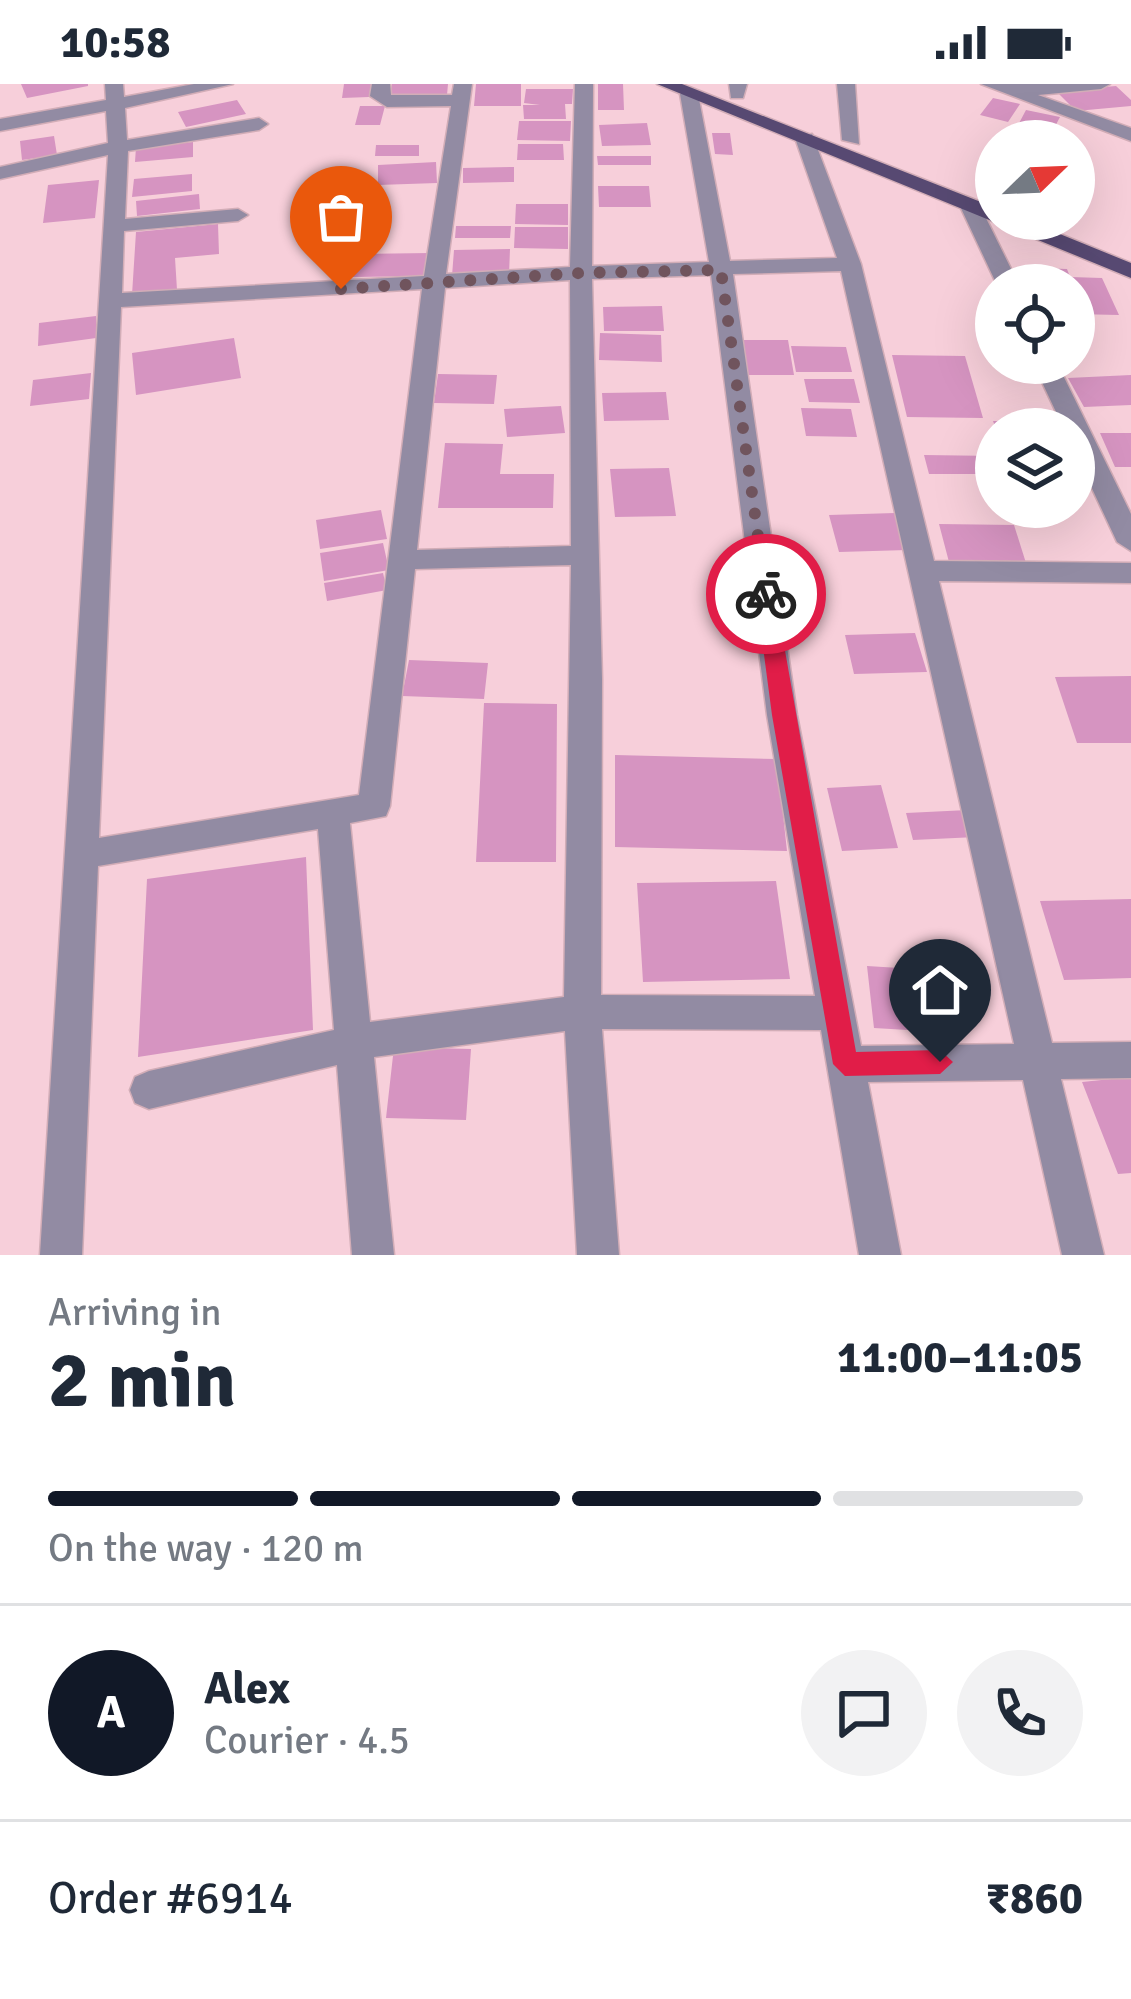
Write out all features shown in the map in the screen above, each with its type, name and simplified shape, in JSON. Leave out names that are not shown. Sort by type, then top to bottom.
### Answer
[{"type":"main road","points":[[688,87],[738,89],[975,188]]},
{"type":"main road","points":[[688,87],[975,206]]},
{"type":"main road","points":[[1095,234],[1131,248]]},
{"type":"main road","points":[[1056,240],[1131,271]]},
{"type":"street","points":[[0,125],[114,94],[224,84]]},
{"type":"street","points":[[80,854],[374,806],[461,92],[387,101],[379,96],[381,84]]},
{"type":"street","points":[[584,84],[582,1012],[598,1255]]},
{"type":"street","points":[[846,84],[852,140]]},
{"type":"street","points":[[990,84],[1131,135]]},
{"type":"street","points":[[1012,92],[1101,84]]},
{"type":"street","points":[[688,87],[721,270],[782,715],[880,1255]]},
{"type":"street","points":[[61,1255],[115,226],[114,94]]},
{"type":"street","points":[[0,172],[259,124]]},
{"type":"street","points":[[805,138],[850,264],[1083,1255]]},
{"type":"street","points":[[969,204],[998,264]]},
{"type":"street","points":[[115,226],[238,214]]},
{"type":"street","points":[[109,301],[580,273],[850,264]]},
{"type":"street","points":[[1055,384],[1131,542]]},
{"type":"street","points":[[405,560],[585,556]]},
{"type":"street","points":[[922,571],[1131,573]]},
{"type":"street","points":[[333,814],[373,1255]]},
{"type":"street","points":[[149,1090],[384,1037],[582,1012],[836,1013]]},
{"type":"street","points":[[845,1064],[1131,1060]]},
{"type":"building","points":[[21,84],[88,84],[88,86],[27,98]]},
{"type":"building","points":[[344,84],[371,84],[369,97],[342,98]]},
{"type":"building","points":[[392,84],[448,84],[447,95],[390,96]]},
{"type":"building","points":[[476,84],[521,84],[521,106],[474,106]]},
{"type":"building","points":[[598,84],[623,84],[624,110],[598,110]]},
{"type":"building","points":[[1116,86],[1131,106],[1076,111],[1056,91]]},
{"type":"building","points":[[526,89],[573,89],[572,104],[565,104],[566,119],[524,119],[523,105],[540,105],[524,103]]},
{"type":"building","points":[[993,98],[1020,104],[1009,120],[980,115]]},
{"type":"building","points":[[237,100],[246,114],[186,127],[178,112]]},
{"type":"building","points":[[360,106],[385,106],[380,125],[355,125]]},
{"type":"building","points":[[1026,110],[1060,117],[1058,120],[1021,120]]},
{"type":"building","points":[[519,121],[571,121],[570,141],[517,140]]},
{"type":"building","points":[[647,123],[651,145],[602,146],[599,125]]},
{"type":"building","points":[[712,133],[730,133],[733,155],[715,154]]},
{"type":"building","points":[[54,136],[57,155],[22,160],[20,141]]},
{"type":"building","points":[[193,142],[193,157],[135,162],[136,147]]},
{"type":"building","points":[[518,144],[563,144],[564,160],[517,160]]},
{"type":"building","points":[[376,145],[419,145],[419,156],[375,156]]},
{"type":"building","points":[[597,156],[651,156],[651,165],[598,165]]},
{"type":"building","points":[[436,162],[437,183],[378,185],[378,165]]},
{"type":"building","points":[[514,167],[514,182],[463,183],[463,168]]},
{"type":"building","points":[[192,174],[192,191],[132,197],[134,179]]},
{"type":"building","points":[[99,180],[95,218],[43,223],[48,185]]},
{"type":"building","points":[[598,186],[649,186],[651,207],[599,207]]},
{"type":"building","points":[[199,194],[200,209],[137,216],[136,201]]},
{"type":"building","points":[[516,204],[568,204],[568,225],[515,224]]},
{"type":"building","points":[[218,224],[219,254],[175,258],[177,290],[132,295],[136,232]]},
{"type":"building","points":[[456,226],[511,226],[510,238],[455,238]]},
{"type":"building","points":[[515,227],[568,227],[568,249],[514,248]]},
{"type":"building","points":[[510,249],[509,275],[452,276],[454,250]]},
{"type":"building","points":[[431,253],[430,276],[352,277],[355,254]]},
{"type":"building","points":[[1095,278],[1102,278],[1119,315],[1095,314]]},
{"type":"building","points":[[662,306],[664,331],[604,331],[603,307]]},
{"type":"building","points":[[96,316],[96,338],[38,346],[39,323]]},
{"type":"building","points":[[600,333],[661,335],[662,362],[599,360]]},
{"type":"building","points":[[234,338],[241,378],[136,395],[132,353]]},
{"type":"building","points":[[740,340],[788,340],[794,375],[744,375]]},
{"type":"building","points":[[791,346],[846,347],[852,372],[796,372]]},
{"type":"building","points":[[892,355],[965,356],[980,408],[975,408],[975,418],[907,417]]},
{"type":"building","points":[[91,373],[89,399],[30,406],[33,380]]},
{"type":"building","points":[[438,374],[497,375],[494,404],[434,403]]},
{"type":"building","points":[[1131,375],[1131,405],[1084,407],[1071,384],[1095,384],[1095,377]]},
{"type":"building","points":[[804,379],[854,379],[860,403],[809,402]]},
{"type":"building","points":[[666,392],[669,420],[604,421],[602,393]]},
{"type":"building","points":[[561,406],[565,433],[507,437],[504,409]]},
{"type":"building","points":[[801,408],[851,409],[857,437],[806,436]]},
{"type":"building","points":[[1100,433],[1131,433],[1131,467],[1115,467]]},
{"type":"building","points":[[445,443],[503,444],[500,474],[554,474],[553,508],[438,508]]},
{"type":"building","points":[[924,455],[975,456],[975,474],[929,474]]},
{"type":"building","points":[[669,468],[676,516],[615,517],[610,469]]},
{"type":"building","points":[[381,510],[387,539],[320,549],[316,520]]},
{"type":"building","points":[[895,513],[907,550],[839,552],[829,515]]},
{"type":"building","points":[[939,524],[1015,528],[1026,563],[949,562]]},
{"type":"building","points":[[383,543],[389,570],[324,581],[320,553]]},
{"type":"building","points":[[383,573],[387,590],[327,601],[324,583]]},
{"type":"building","points":[[915,633],[927,672],[854,674],[845,635]]},
{"type":"building","points":[[409,660],[488,663],[484,699],[402,696]]},
{"type":"building","points":[[1131,676],[1131,743],[1077,743],[1055,677]]},
{"type":"building","points":[[484,703],[557,704],[556,862],[476,862]]},
{"type":"building","points":[[615,755],[777,759],[787,851],[615,847]]},
{"type":"building","points":[[881,785],[898,848],[842,851],[827,788]]},
{"type":"building","points":[[968,810],[976,837],[913,840],[906,813]]},
{"type":"building","points":[[306,857],[313,1030],[138,1057],[147,879]]},
{"type":"building","points":[[776,881],[790,979],[643,982],[637,883]]},
{"type":"building","points":[[1131,899],[1131,978],[1064,980],[1040,901]]},
{"type":"building","points":[[867,966],[932,970],[941,1032],[874,1028]]},
{"type":"building","points":[[394,1047],[471,1049],[466,1120],[386,1118]]},
{"type":"building","points":[[1131,1077],[1131,1173],[1118,1174],[1082,1082]]},
{"type":"way so far","points":[[341,289],[580,273],[721,270],[766,594]]},
{"type":"route","points":[[766,594],[782,715],[845,1064],[940,1062]]}]
